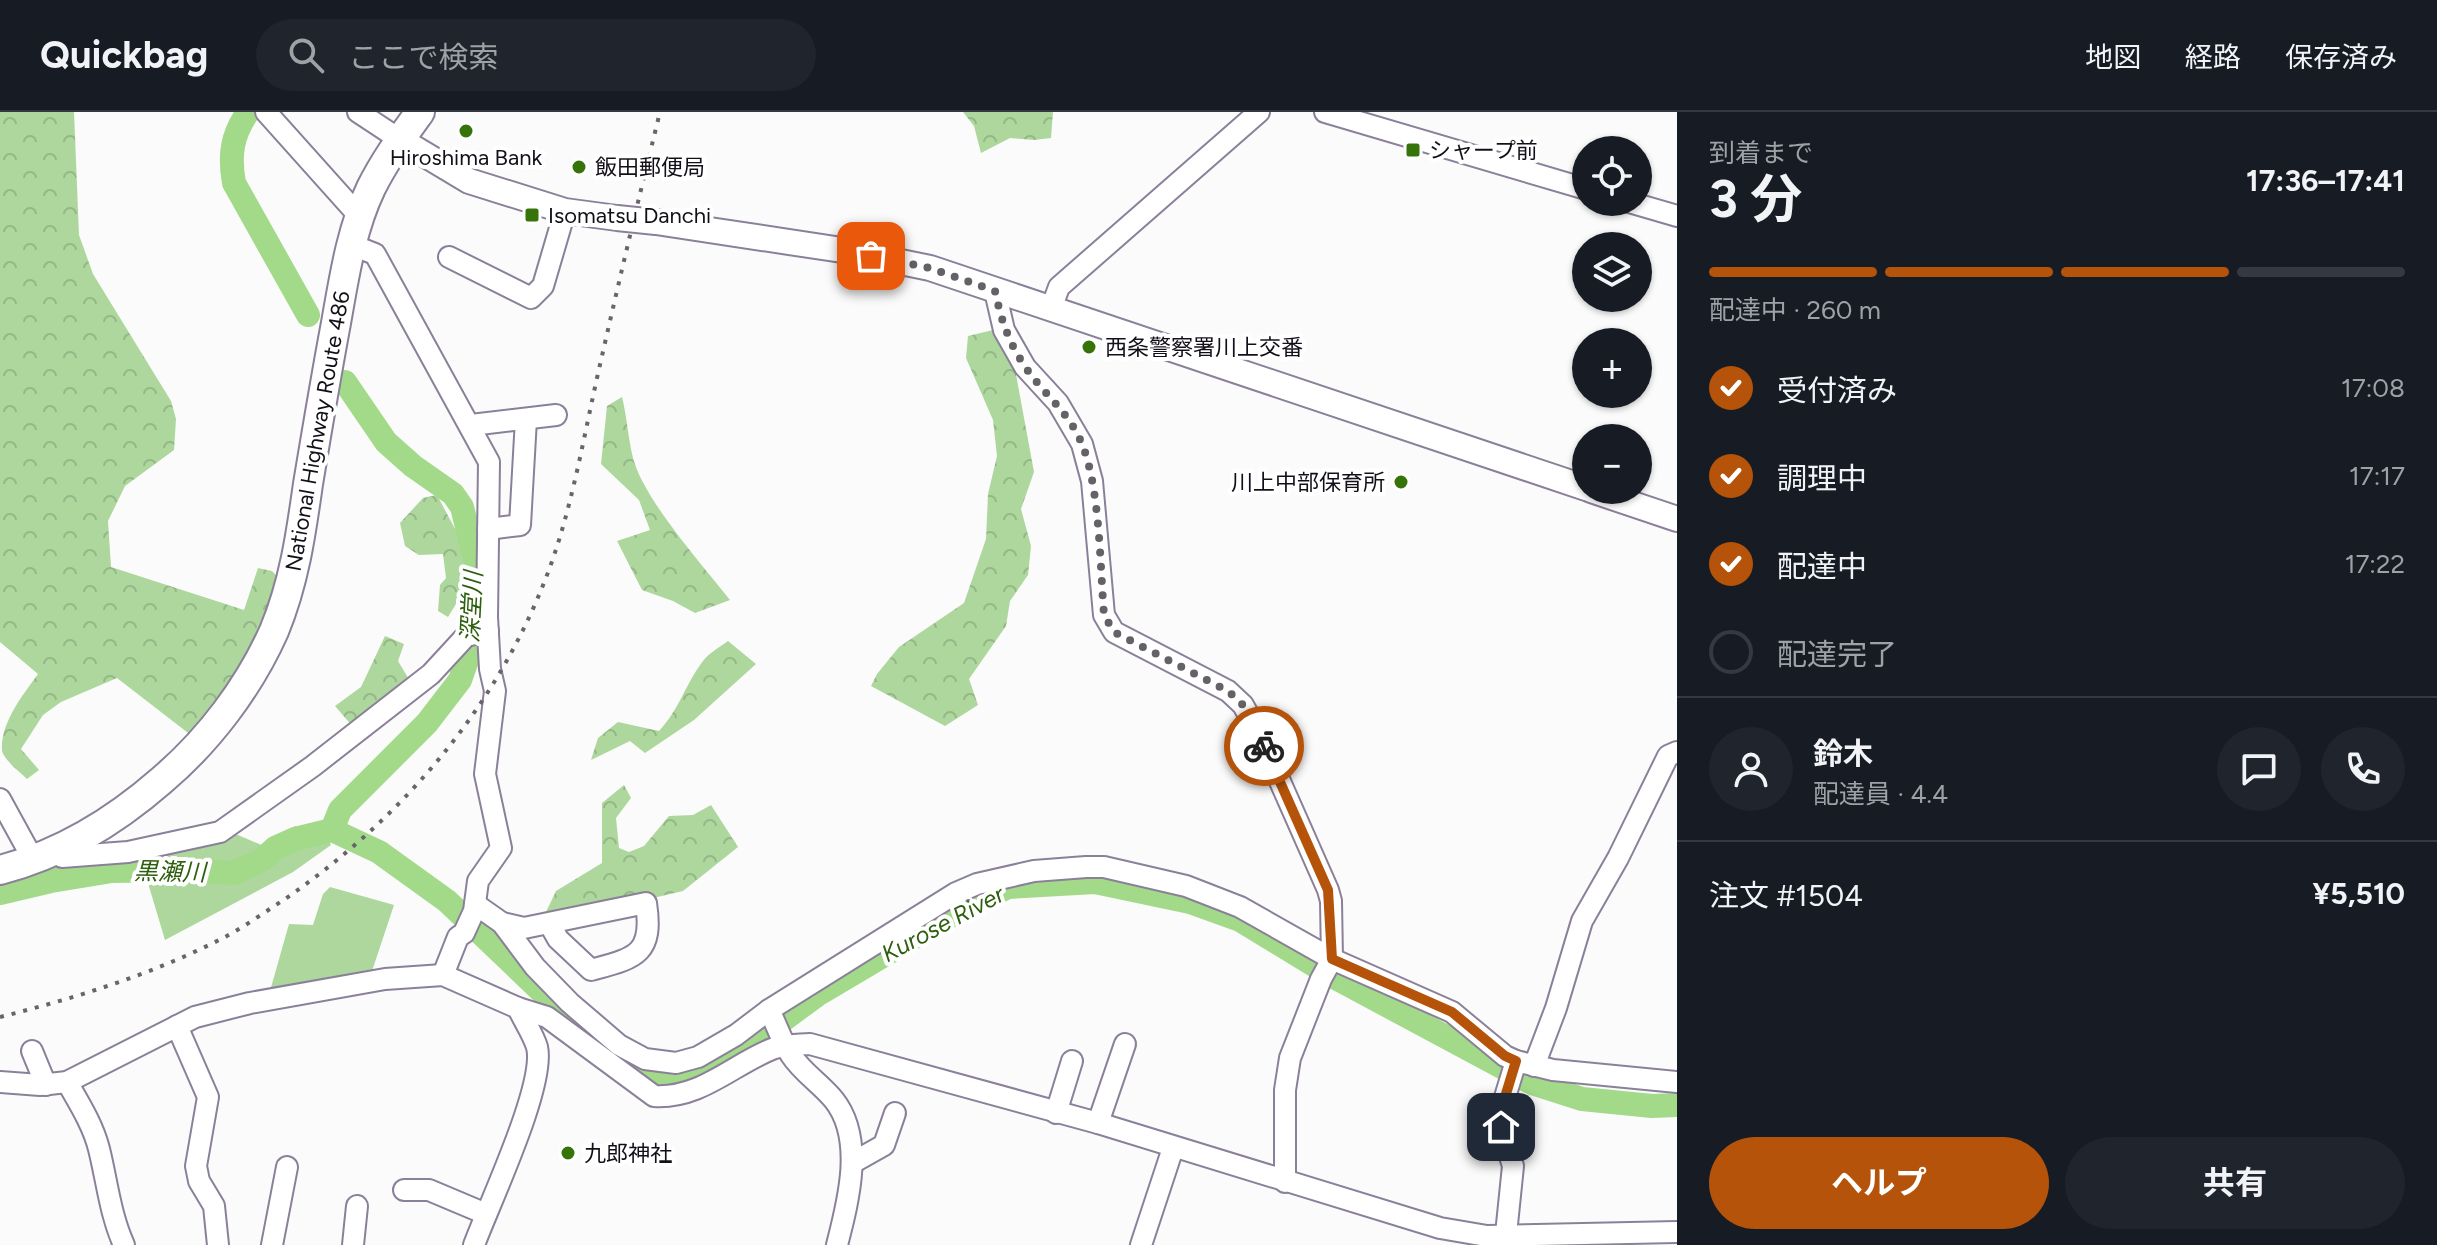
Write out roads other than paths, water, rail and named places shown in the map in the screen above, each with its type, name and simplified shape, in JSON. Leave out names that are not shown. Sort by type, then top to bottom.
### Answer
[{"type":"highway","name":"National Highway Route 486","points":[[0,870],[45,856],[118,815],[191,755],[226,711],[265,649],[294,572],[326,375],[360,217],[371,189],[399,139],[420,112]]},
{"type":"main road","points":[[399,139],[469,181],[565,211],[842,250],[930,268],[1572,484]]},
{"type":"main road","points":[[1632,504],[1677,519]]},
{"type":"street","points":[[266,112],[360,217]]},
{"type":"street","points":[[358,112],[399,139]]},
{"type":"street","points":[[1051,309],[1059,287],[1259,112]]},
{"type":"street","points":[[1325,112],[1572,185]]},
{"type":"street","points":[[1652,209],[1677,216]]},
{"type":"street","points":[[449,257],[531,298],[543,286],[565,211]]},
{"type":"street","points":[[352,245],[375,254],[489,462],[488,529],[478,633],[495,691],[485,774],[501,848],[478,881],[474,907],[443,975]]},
{"type":"street","points":[[995,291],[1004,330],[1025,367],[1058,403],[1082,444],[1092,481],[1104,615],[1114,632],[1228,691],[1243,705],[1259,734],[1328,890],[1332,959],[1290,1058],[1285,1090],[1285,1182]]},
{"type":"street","points":[[471,425],[556,415]]},
{"type":"street","points":[[488,529],[520,525],[526,419]]},
{"type":"street","points":[[0,799],[45,856],[128,852],[220,832],[313,766],[431,674],[478,633]]},
{"type":"street","points":[[1493,1238],[1513,1166],[1501,1127],[1507,1088],[1525,1064],[1556,1008],[1582,921],[1618,858],[1668,756],[1677,752]]},
{"type":"street","points":[[502,923],[535,967],[570,1003],[619,1045],[645,1059],[676,1063],[698,1057],[736,1035],[956,893],[977,884],[1047,870],[1104,867],[1186,886],[1240,907],[1332,959],[1452,1012],[1505,1056],[1525,1064],[1677,1082]]},
{"type":"street","points":[[474,907],[502,923],[524,928],[646,903],[650,926],[643,949],[631,959],[591,970],[558,939],[549,923]]},
{"type":"street","points":[[0,1082],[46,1085],[67,1082],[195,1017],[250,1003],[385,979],[443,975],[518,1008],[547,1017],[654,1096],[669,1097],[714,1082],[784,1042],[810,1044],[1098,1123],[1440,1228],[1493,1238],[1677,1232]]},
{"type":"street","points":[[474,1245],[537,1075],[537,1048],[518,1008]]},
{"type":"street","points":[[770,1013],[792,1057],[836,1102],[850,1137],[852,1163],[837,1245]]},
{"type":"street","points":[[177,1026],[208,1097],[196,1166],[199,1181],[214,1206],[218,1245]]},
{"type":"street","points":[[1098,1123],[1125,1044]]},
{"type":"street","points":[[32,1051],[46,1085]]},
{"type":"street","points":[[1056,1113],[1072,1061]]},
{"type":"street","points":[[67,1082],[87,1117],[99,1147],[108,1195],[124,1245]]},
{"type":"street","points":[[852,1163],[884,1145],[895,1113]]},
{"type":"street","points":[[1141,1245],[1173,1148]]},
{"type":"street","points":[[272,1245],[287,1167]]},
{"type":"street","points":[[404,1190],[429,1190],[486,1214]]},
{"type":"street","points":[[353,1245],[357,1206]]},
{"type":"waterway","name":"深堂川","points":[[248,112],[233,146],[234,183],[308,315]]},
{"type":"waterway","name":"深堂川","points":[[332,830],[340,810],[427,723],[460,680],[472,646],[479,576],[462,507],[453,494],[413,466],[386,442],[345,382]]},
{"type":"waterway","name":"Kurose River","points":[[0,893],[112,871],[234,873],[295,839],[332,830],[379,852],[447,901],[605,1052],[644,1081],[662,1084],[686,1081],[733,1057],[817,995],[957,912],[1008,887],[1095,882],[1190,902],[1240,920],[1332,976],[1532,1083],[1582,1099],[1652,1106],[1677,1105]]},
{"type":"railway","points":[[0,1017],[142,974],[231,934],[329,867],[370,832],[408,794],[476,711],[529,617],[558,544],[660,112]]},
{"type":"place","name":"Hiroshima Bank","points":[[466,131]]},
{"type":"place","name":"シャープ前","points":[[1413,150]]},
{"type":"place","name":"飯田郵便局","points":[[579,167]]},
{"type":"place","name":"Isomatsu Danchi","points":[[532,215]]},
{"type":"place","name":"西条警察署川上交番","points":[[1089,347]]},
{"type":"place","name":"川上中部保育所","points":[[1401,482]]},
{"type":"place","name":"九郎神社","points":[[568,1153]]},
{"type":"water label","name":"黒瀬川","points":[[170,872]]}]
